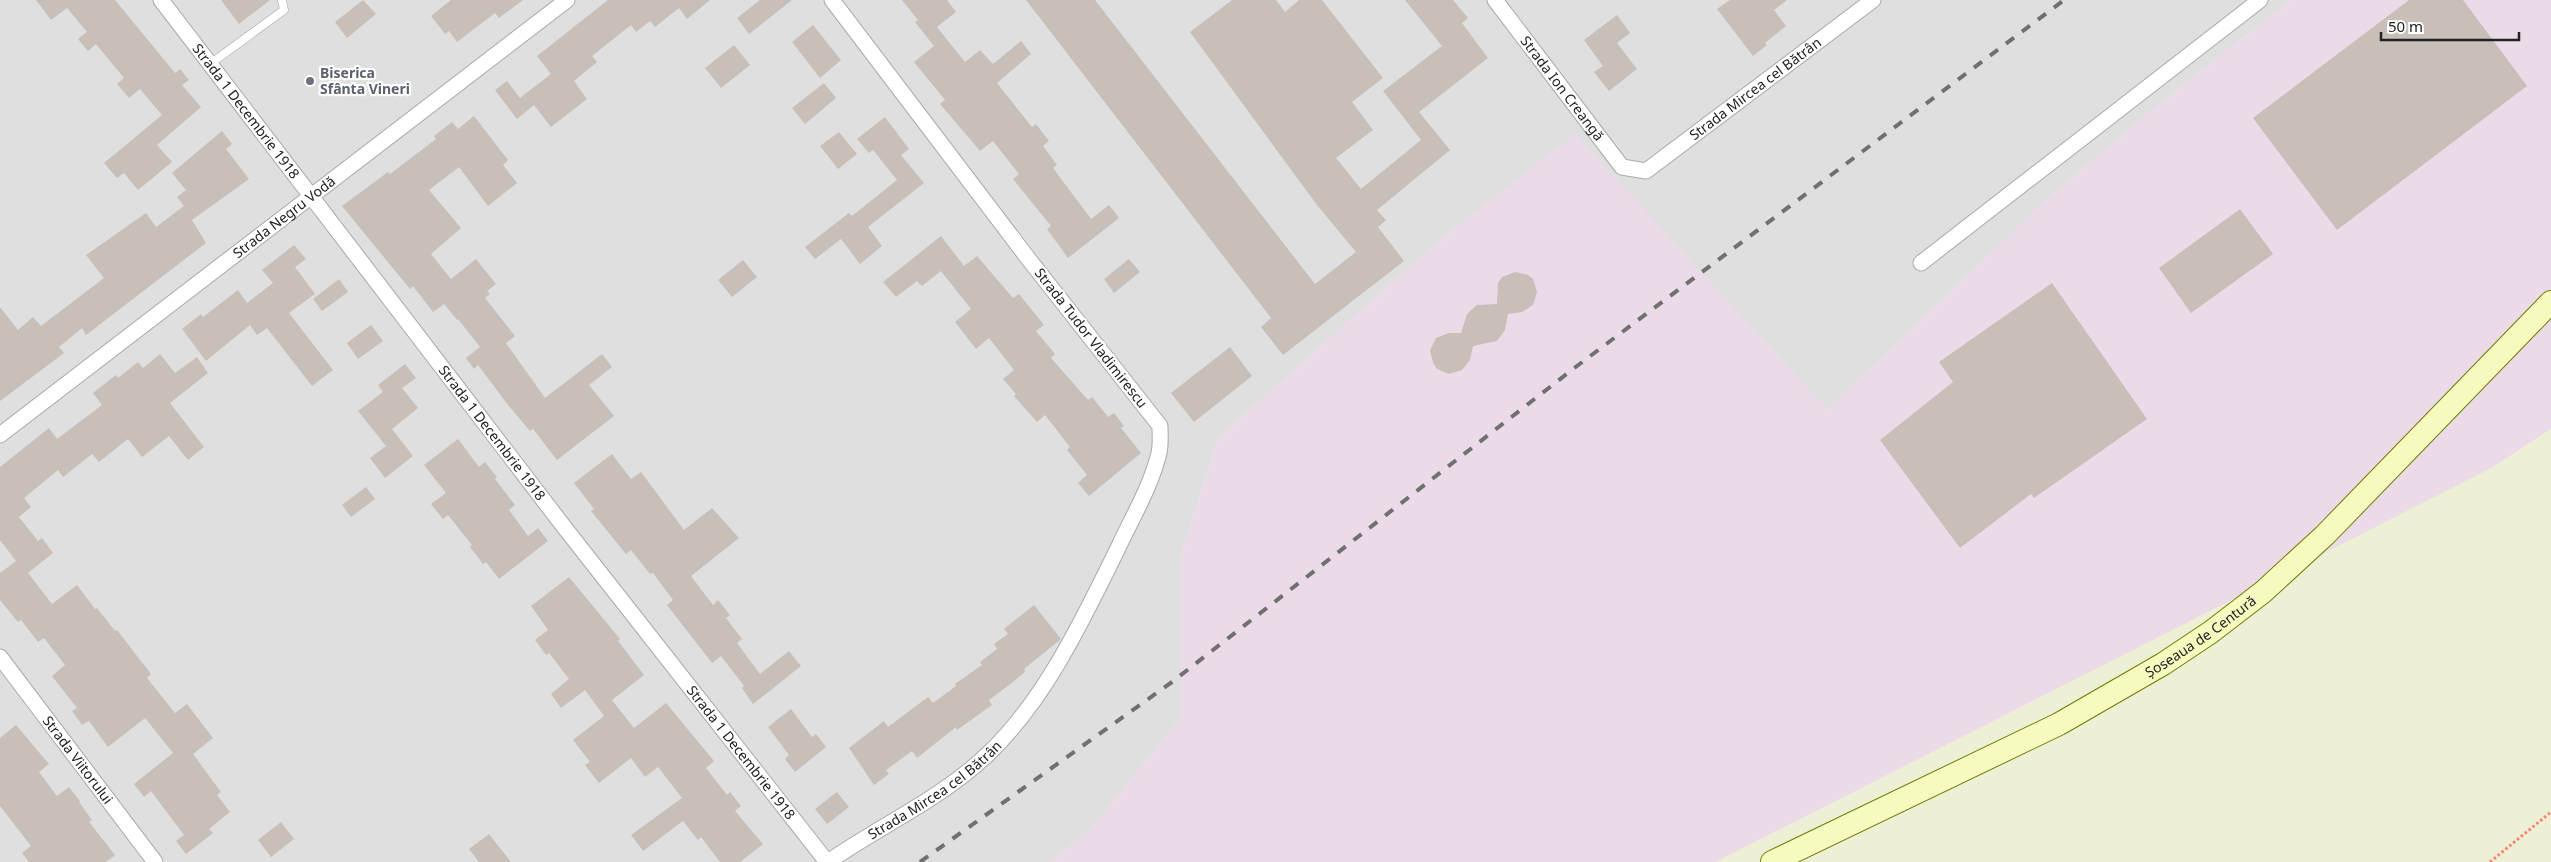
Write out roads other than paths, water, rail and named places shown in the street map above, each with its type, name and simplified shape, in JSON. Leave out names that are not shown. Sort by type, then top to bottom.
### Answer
[{"type":"main road","name":"Șoseaua de Centură","points":[[1772,862],[2059,724],[2163,664],[2211,632],[2263,592],[2325,535],[2551,302]]},
{"type":"street","name":"Strada 1 Decembrie 1918","points":[[161,0],[561,523],[827,862]]},
{"type":"street","name":"Strada Negru Vodă","points":[[0,435],[310,195],[567,0]]},
{"type":"street","name":"Strada Tudor Vladimirescu","points":[[832,0],[1027,257],[1160,426],[1160,451],[1148,486],[1097,590],[1044,686],[1030,706]]},
{"type":"street","name":"Strada Ion Creangă","points":[[1495,0],[1622,167],[1635,171]]},
{"type":"street","name":"Strada Mircea cel Bătrân","points":[[1635,171],[1646,171],[1873,0]]},
{"type":"street","points":[[1921,263],[2260,0]]},
{"type":"street","name":"Strada Viitorului","points":[[0,657],[155,862]]},
{"type":"street","name":"Strada Mircea cel Bătrân","points":[[827,862],[862,838],[928,800],[966,774],[1006,736],[1030,706]]},
{"type":"lane","points":[[210,64],[284,10],[282,0]]},
{"type":"railway","points":[[920,862],[1172,682],[1573,369],[2064,0]]},
{"type":"place","name":"Biserica Sfânta Vineri","points":[[310,81]]}]
